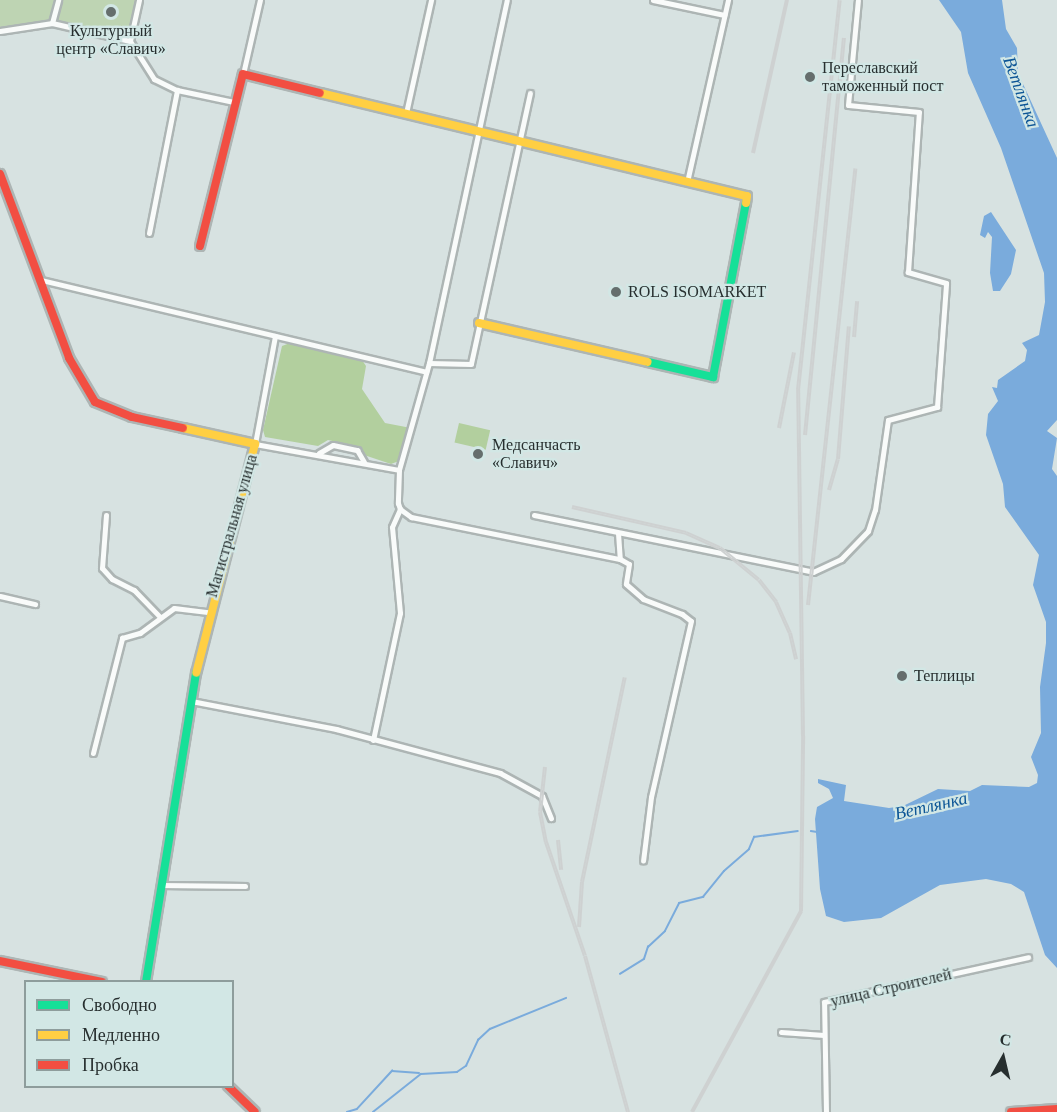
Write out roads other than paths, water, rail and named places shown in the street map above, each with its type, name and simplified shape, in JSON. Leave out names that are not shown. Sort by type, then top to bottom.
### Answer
[{"type":"main road","points":[[200,246],[234,102],[243,74],[478,128],[747,196],[713,377],[479,323]]},
{"type":"main road","name":"Магистральная улица","points":[[0,174],[78,378],[95,402],[132,417],[255,444],[208,612],[191,701],[146,980]]},
{"type":"main road","points":[[0,961],[97,980]]},
{"type":"main road","points":[[230,1088],[255,1112]]},
{"type":"main road","points":[[1011,1112],[1057,1109]]},
{"type":"street","points":[[52,23],[58,0]]},
{"type":"street","points":[[139,0],[130,41],[154,79],[177,90],[234,102]]},
{"type":"street","points":[[243,74],[260,0]]},
{"type":"street","points":[[406,113],[431,0]]},
{"type":"street","points":[[373,740],[400,613],[392,527],[400,509],[399,470],[429,363],[507,0]]},
{"type":"street","points":[[653,0],[724,15]]},
{"type":"street","points":[[687,182],[728,0]]},
{"type":"street","points":[[534,515],[813,572],[821,571],[841,559],[868,531],[875,510],[888,420],[937,407],[946,283],[908,272],[919,112],[848,105],[858,0]]},
{"type":"street","points":[[0,31],[52,23],[130,41]]},
{"type":"street","points":[[149,233],[177,90]]},
{"type":"street","points":[[429,363],[471,364],[530,93]]},
{"type":"street","points":[[41,280],[426,372]]},
{"type":"street","points":[[275,336],[255,444],[319,453],[399,470]]},
{"type":"street","points":[[319,453],[333,445],[357,450],[364,462]]},
{"type":"street","points":[[400,509],[411,517],[620,559],[629,564],[626,584],[643,598],[682,614],[691,621],[651,797],[643,861]]},
{"type":"street","points":[[106,515],[102,568],[112,579],[134,590],[160,617]]},
{"type":"street","points":[[618,533],[620,559]]},
{"type":"street","points":[[0,596],[35,604]]},
{"type":"street","points":[[93,753],[122,638],[140,633],[174,608],[208,612]]},
{"type":"street","points":[[191,701],[373,740],[500,773],[542,796],[551,818]]},
{"type":"street","points":[[162,885],[245,886]]},
{"type":"street","name":"улица Строителей","points":[[826,1112],[824,1002],[1028,957]]},
{"type":"street","points":[[780,1032],[824,1035]]},
{"type":"water","points":[[939,0],[1002,0],[1006,29],[1017,48],[1018,73],[1057,158],[1057,420],[1047,431],[1057,438],[1052,469],[1057,476],[1057,968],[1045,955],[1024,892],[1011,884],[986,879],[940,885],[881,918],[844,922],[826,916],[820,889],[815,819],[817,807],[833,798],[829,789],[818,783],[818,779],[846,785],[844,801],[889,808],[903,806],[938,789],[970,791],[982,785],[1029,787],[1037,783],[1038,775],[1031,757],[1041,733],[1040,687],[1046,643],[1046,622],[1033,585],[1039,555],[1005,507],[1003,484],[986,435],[988,414],[998,401],[992,387],[997,388],[998,380],[1025,361],[1027,350],[1022,343],[1039,335],[1045,302],[1044,273],[1001,148],[968,73],[961,32]]},
{"type":"water","points":[[991,212],[1016,250],[1011,274],[1000,291],[993,291],[990,273],[992,237],[988,232],[985,238],[980,235],[984,216]]},
{"type":"waterway","name":"Ветлянка","points":[[620,974],[644,959],[648,947],[665,931],[679,903],[703,897],[724,871],[749,849],[754,837],[798,831]]},
{"type":"waterway","name":"Ветлянка","points":[[811,831],[817,832]]},
{"type":"waterway","name":"Ветлянка","points":[[373,1112],[421,1074],[457,1072],[466,1066],[478,1040],[490,1029],[566,998]]},
{"type":"waterway","points":[[347,1112],[357,1109],[392,1071],[419,1073]]},
{"type":"railway","points":[[753,153],[787,0]]},
{"type":"railway","points":[[692,1112],[801,911],[803,736],[798,390],[840,0]]},
{"type":"railway","points":[[805,435],[844,38]]},
{"type":"railway","points":[[808,605],[855,169]]},
{"type":"railway","points":[[854,337],[857,301]]},
{"type":"railway","points":[[829,490],[838,459],[849,326]]},
{"type":"railway","points":[[779,428],[794,352]]},
{"type":"railway","points":[[572,507],[686,533],[720,548],[759,580],[776,602],[790,633],[796,659]]},
{"type":"railway","points":[[579,927],[582,882],[625,677]]},
{"type":"railway","points":[[545,767],[540,812],[546,842],[585,956],[628,1112]]},
{"type":"railway","points":[[558,840],[561,870]]},
{"type":"place","name":"Культурный центр «Славич»","points":[[111,12]]},
{"type":"place","name":"Переславский таможенный пост","points":[[810,77]]},
{"type":"place","name":"ROLS ISOMARKET","points":[[616,292]]},
{"type":"place","name":"Медсанчасть «Славич»","points":[[478,454]]},
{"type":"place","name":"Теплицы","points":[[902,676]]}]
